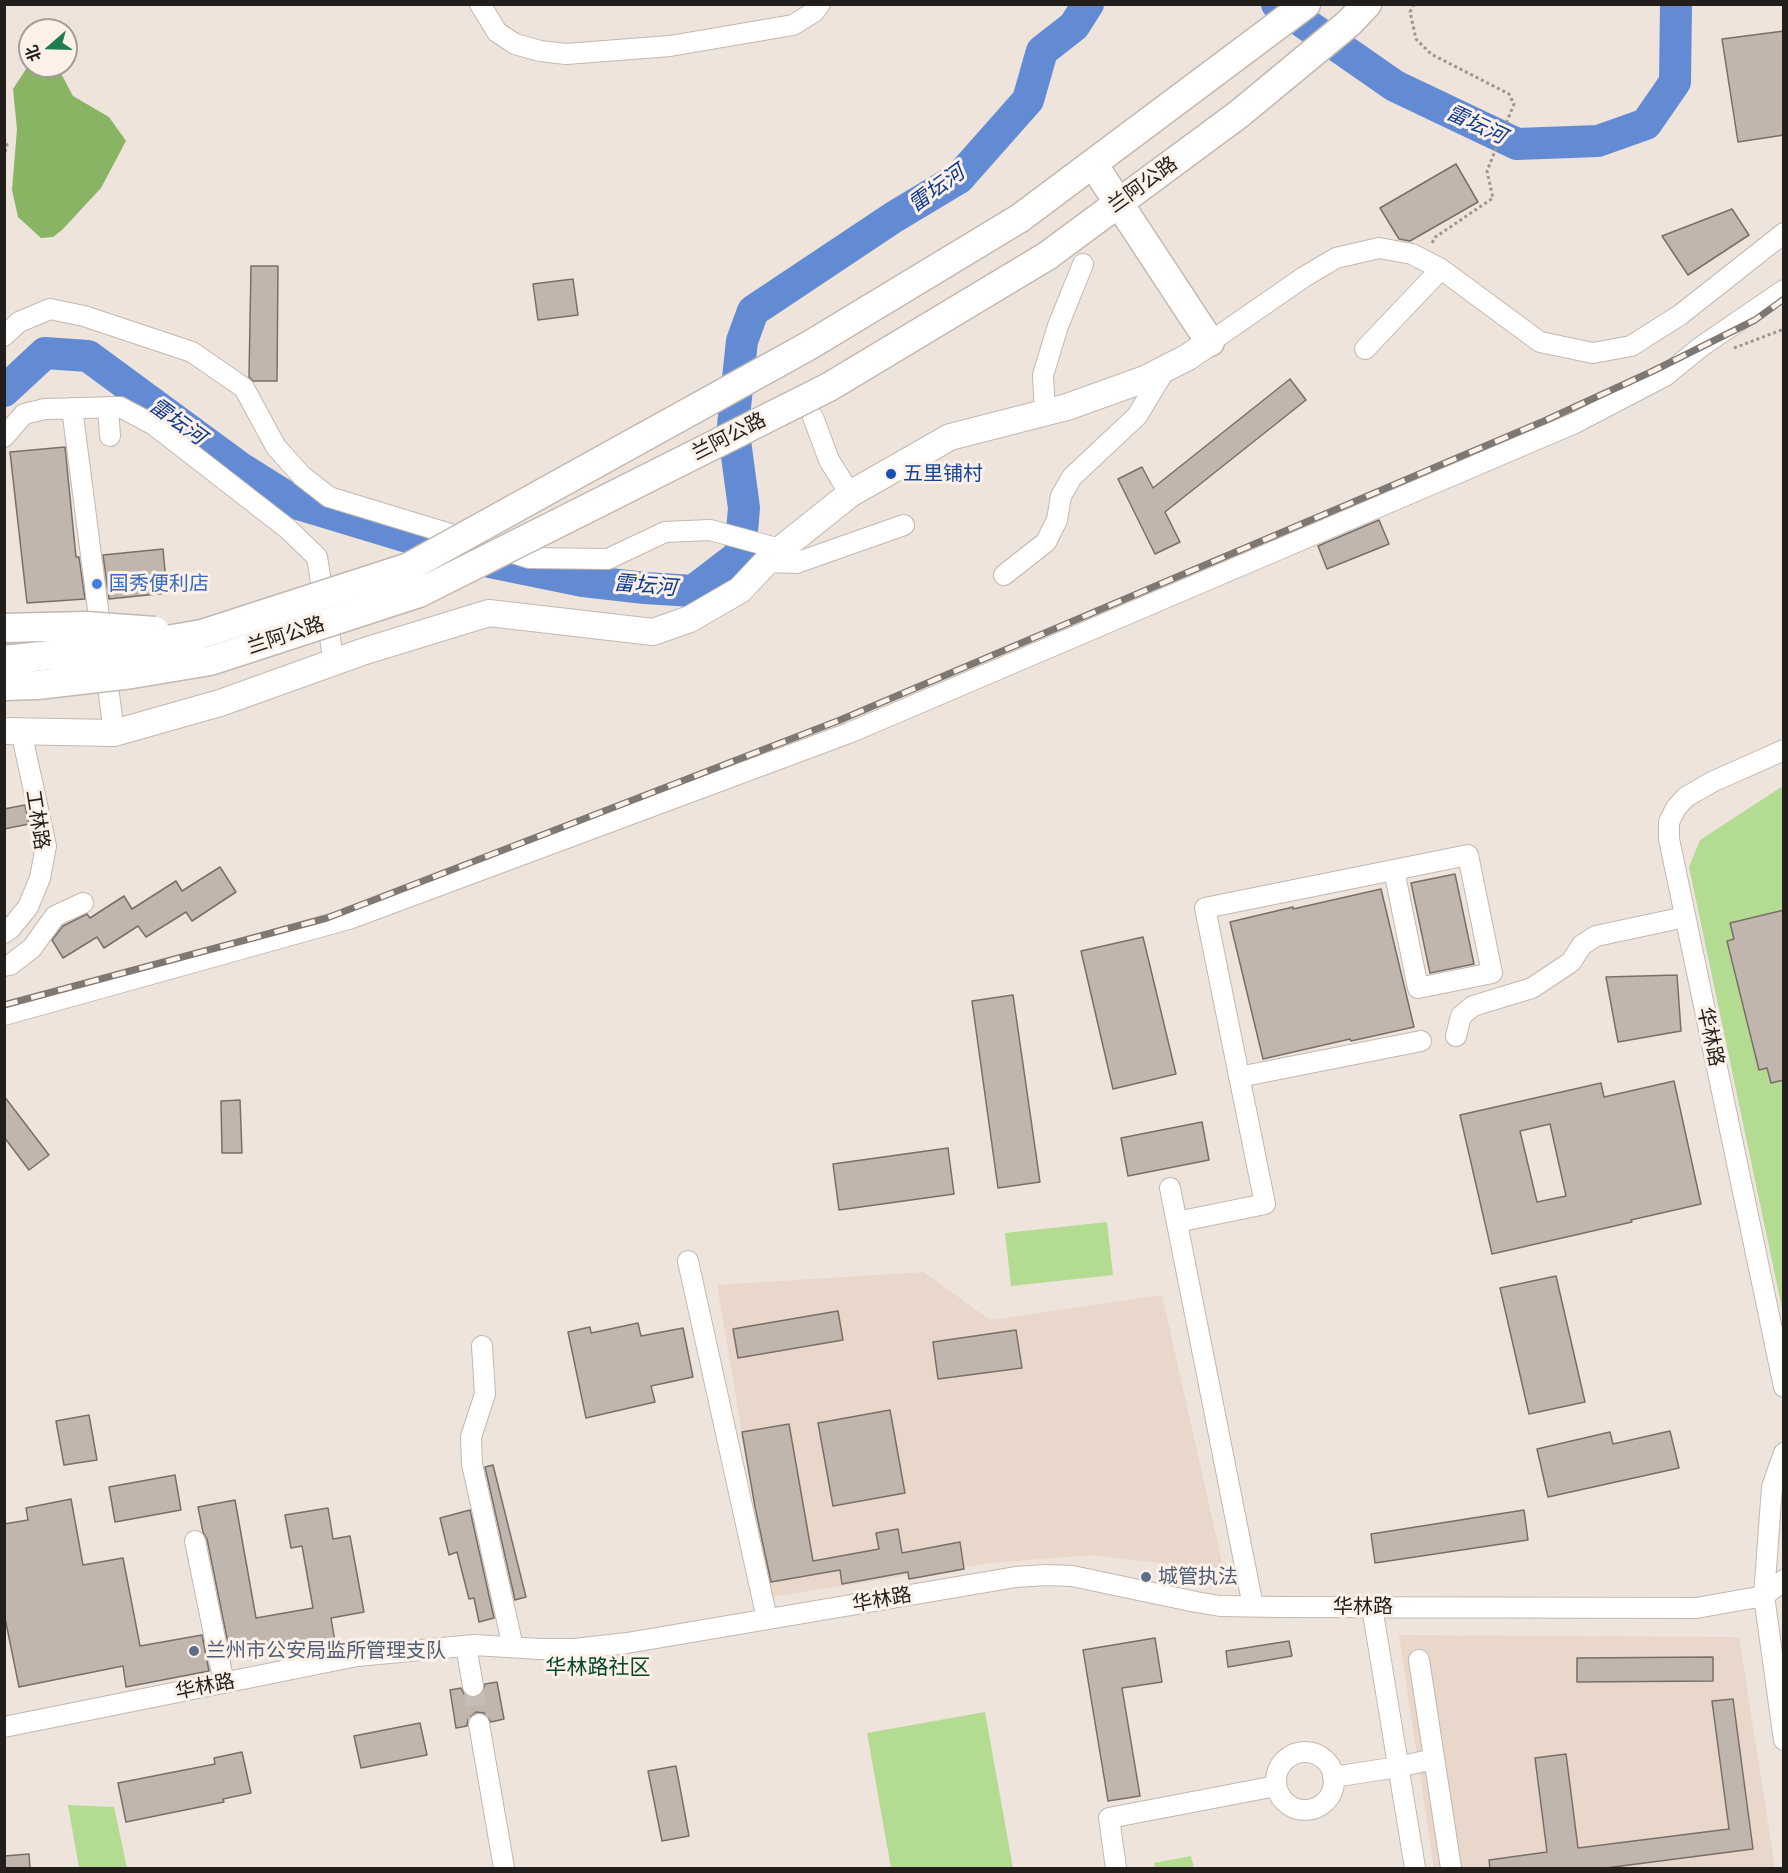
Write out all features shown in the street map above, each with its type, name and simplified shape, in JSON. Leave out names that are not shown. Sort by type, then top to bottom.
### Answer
[{"type":"highway","name":"兰阿公路","points":[[4,660],[126,647],[202,634],[408,567],[810,345],[1020,218],[1306,4]]},
{"type":"highway","name":"兰阿公路","points":[[4,686],[38,685],[132,674],[210,660],[419,593],[829,387],[1047,255],[1239,114],[1349,23],[1367,4]]},
{"type":"highway","points":[[1093,164],[1210,342]]},
{"type":"highway","points":[[4,628],[86,626],[202,634]]},
{"type":"main road","points":[[13,731],[114,733],[220,703],[489,613],[653,632],[690,619],[740,590],[773,556],[850,494],[950,437],[1067,407],[1145,379],[1188,357],[1210,342]]},
{"type":"street","points":[[480,4],[497,32],[515,44],[540,51],[566,54],[670,46],[793,25],[814,12],[820,4]]},
{"type":"street","points":[[1210,342],[1304,277],[1336,258],[1379,248],[1412,254],[1434,265],[1540,342],[1593,353],[1631,346],[1680,315],[1784,233]]},
{"type":"street","points":[[1045,413],[1043,375],[1058,326],[1083,264]]},
{"type":"street","points":[[1365,349],[1434,265]]},
{"type":"street","points":[[4,1015],[352,918],[849,733],[1575,423],[1665,376],[1702,346],[1784,290]]},
{"type":"street","points":[[4,336],[19,322],[50,309],[84,316],[192,352],[244,388],[276,447],[302,476],[329,497],[529,558],[608,559],[665,532],[710,530],[742,539],[773,556],[796,563],[904,525]]},
{"type":"street","points":[[1004,575],[1046,542],[1057,520],[1061,496],[1072,477],[1137,416],[1166,368]]},
{"type":"street","points":[[108,407],[110,436]]},
{"type":"street","points":[[4,437],[24,414],[45,409],[120,407],[153,424],[288,529],[317,557],[334,663]]},
{"type":"street","points":[[72,408],[114,733]]},
{"type":"street","points":[[813,417],[830,460],[850,494]]},
{"type":"street","name":"工林路","points":[[4,933],[28,907],[40,878],[46,846],[13,731]]},
{"type":"street","name":"华林路","points":[[1784,750],[1712,782],[1686,797],[1676,808],[1670,822],[1669,839],[1784,1388]]},
{"type":"street","points":[[1177,1222],[1265,1204],[1205,908],[1468,855],[1492,973],[1418,988],[1394,870]]},
{"type":"street","points":[[4,966],[10,965],[32,948],[55,916],[83,903]]},
{"type":"street","points":[[1456,1036],[1461,1016],[1473,1006],[1532,988],[1571,962],[1582,945],[1596,936],[1685,917]]},
{"type":"street","points":[[1239,1077],[1421,1041]]},
{"type":"street","points":[[1170,1188],[1253,1606]]},
{"type":"street","points":[[688,1261],[767,1619]]},
{"type":"street","points":[[482,1346],[485,1394],[471,1437],[472,1464],[513,1647]]},
{"type":"street","points":[[1784,1453],[1779,1480],[1772,1487],[1764,1596],[1779,1666],[1784,1740]]},
{"type":"street","points":[[195,1541],[224,1683]]},
{"type":"street","name":"华林路","points":[[4,1727],[357,1656],[466,1646],[575,1649],[627,1643],[1016,1577],[1072,1576],[1220,1606],[1696,1608],[1764,1596]]},
{"type":"street","points":[[1764,1596],[1784,1580]]},
{"type":"street","points":[[1372,1607],[1415,1869]]},
{"type":"street","points":[[466,1646],[473,1686]]},
{"type":"street","points":[[1419,1660],[1451,1869]]},
{"type":"street","points":[[479,1724],[504,1869]]},
{"type":"street","points":[[1300,1753],[1311,1753],[1322,1758],[1329,1766],[1333,1777],[1333,1788],[1328,1798],[1320,1806],[1309,1810],[1298,1810],[1288,1805],[1280,1796],[1276,1786],[1276,1774],[1281,1764],[1300,1753]]},
{"type":"street","points":[[1333,1777],[1434,1759]]},
{"type":"street","points":[[1116,1869],[1109,1818],[1276,1786]]},
{"type":"path","points":[[1414,4],[1410,12],[1416,39],[1431,54],[1509,94],[1514,104],[1487,171],[1493,198],[1434,238],[1434,265]]},
{"type":"path","points":[[4,138],[7,145],[4,156]]},
{"type":"shaded area","points":[[924,1272],[990,1320],[1162,1295],[1224,1571],[1092,1555],[990,1563],[770,1597],[717,1285]]},
{"type":"shaded area","points":[[1399,1635],[1739,1637],[1775,1868],[1434,1868]]},
{"type":"green space","points":[[20,78],[63,78],[73,96],[109,117],[126,141],[101,188],[53,237],[41,238],[18,217],[12,190],[17,129],[13,89]]},
{"type":"green space","points":[[1783,786],[1783,1313],[1689,867],[1700,840]]},
{"type":"green space","points":[[1107,1222],[1113,1275],[1011,1286],[1005,1233]]},
{"type":"green space","points":[[985,1712],[1013,1868],[891,1868],[867,1733]]},
{"type":"green space","points":[[68,1805],[114,1807],[127,1868],[79,1868]]},
{"type":"green space","points":[[1191,1856],[1194,1868],[1155,1868],[1154,1863]]},
{"type":"building","points":[[1784,31],[1784,135],[1738,142],[1722,39]]},
{"type":"building","points":[[1456,164],[1478,202],[1410,241],[1399,239],[1380,208]]},
{"type":"building","points":[[1732,209],[1749,235],[1688,275],[1662,236]]},
{"type":"building","points":[[251,266],[278,266],[277,381],[253,381],[249,377]]},
{"type":"building","points":[[573,279],[578,315],[538,320],[533,284]]},
{"type":"building","points":[[1290,379],[1306,400],[1165,512],[1180,542],[1155,554],[1118,479],[1142,467],[1153,488]]},
{"type":"building","points":[[65,447],[76,557],[79,557],[85,599],[27,603],[10,452]]},
{"type":"building","points":[[1379,520],[1389,544],[1327,569],[1318,546]]},
{"type":"building","points":[[163,549],[167,593],[109,599],[103,555]]},
{"type":"building","points":[[25,805],[29,824],[4,829],[4,809]]},
{"type":"building","points":[[220,867],[236,892],[192,921],[186,912],[146,937],[138,926],[104,948],[97,937],[63,958],[52,940],[63,926],[87,914],[90,918],[124,896],[132,909],[176,881],[182,891]]},
{"type":"building","points":[[1455,874],[1474,964],[1430,973],[1411,883]]},
{"type":"building","points":[[1381,889],[1414,1027],[1263,1059],[1230,922]]},
{"type":"building","points":[[1784,910],[1784,1080],[1771,1083],[1767,1068],[1759,1070],[1727,941],[1734,939],[1730,923]]},
{"type":"building","points":[[1143,937],[1176,1074],[1113,1089],[1081,951]]},
{"type":"building","points":[[1677,975],[1681,1031],[1618,1042],[1606,977]]},
{"type":"building","points":[[1013,995],[1040,1182],[998,1188],[972,1001]]},
{"type":"building","points":[[1674,1081],[1701,1204],[1492,1254],[1460,1115],[1601,1083],[1604,1097]],"holes":[[[1550,1124],[1566,1196],[1537,1202],[1520,1131]]]},
{"type":"building","points":[[4,1096],[49,1155],[29,1170],[4,1137]]},
{"type":"building","points":[[240,1100],[242,1153],[222,1153],[221,1101]]},
{"type":"building","points":[[1202,1122],[1209,1160],[1128,1176],[1121,1138]]},
{"type":"building","points":[[948,1148],[954,1194],[839,1210],[833,1164]]},
{"type":"building","points":[[1556,1276],[1585,1402],[1529,1414],[1500,1288]]},
{"type":"building","points":[[838,1311],[843,1340],[738,1358],[733,1329]]},
{"type":"building","points":[[638,1323],[641,1336],[683,1328],[693,1377],[651,1386],[655,1402],[586,1418],[568,1332],[590,1327],[591,1333]]},
{"type":"building","points":[[1016,1330],[1022,1368],[938,1379],[933,1342]]},
{"type":"building","points":[[890,1410],[905,1493],[833,1506],[818,1423]]},
{"type":"building","points":[[89,1415],[97,1460],[64,1465],[56,1421]]},
{"type":"building","points":[[789,1424],[813,1561],[879,1549],[876,1533],[898,1529],[902,1553],[960,1542],[964,1569],[909,1579],[908,1572],[842,1584],[840,1570],[771,1582],[742,1432]]},
{"type":"building","points":[[1670,1431],[1679,1468],[1548,1497],[1537,1449],[1610,1432],[1613,1444]]},
{"type":"building","points":[[493,1465],[526,1597],[515,1600],[485,1467]]},
{"type":"building","points":[[175,1475],[181,1510],[115,1522],[109,1487]]},
{"type":"building","points":[[71,1499],[83,1565],[123,1558],[140,1646],[202,1635],[209,1671],[126,1687],[123,1666],[19,1687],[4,1613],[4,1524],[28,1520],[26,1508]]},
{"type":"building","points":[[235,1500],[256,1618],[313,1608],[302,1546],[291,1548],[285,1515],[328,1508],[333,1539],[350,1536],[364,1612],[331,1618],[335,1642],[282,1651],[281,1644],[230,1653],[207,1539],[203,1532],[198,1507]]},
{"type":"building","points":[[470,1510],[494,1618],[479,1622],[474,1598],[469,1599],[457,1552],[449,1555],[440,1518]]},
{"type":"building","points":[[1524,1510],[1528,1540],[1375,1563],[1371,1534]]},
{"type":"building","points":[[1155,1638],[1162,1682],[1122,1688],[1140,1796],[1108,1801],[1083,1650]]},
{"type":"building","points":[[1289,1641],[1292,1656],[1228,1667],[1226,1651]]},
{"type":"building","points":[[1713,1657],[1713,1681],[1577,1682],[1577,1658]]},
{"type":"building","points":[[497,1682],[504,1719],[491,1722],[484,1713],[476,1712],[468,1719],[467,1726],[456,1728],[450,1690],[461,1688],[464,1694],[474,1698],[481,1695],[485,1684]]},
{"type":"building","points":[[1733,1699],[1753,1849],[1598,1869],[1490,1869],[1489,1860],[1547,1852],[1535,1758],[1566,1754],[1578,1848],[1729,1829],[1712,1701]]},
{"type":"building","points":[[420,1723],[427,1755],[361,1768],[354,1736]]},
{"type":"building","points":[[242,1752],[251,1793],[223,1799],[224,1802],[126,1822],[118,1783],[215,1764],[214,1758]]},
{"type":"building","points":[[676,1766],[689,1836],[662,1841],[648,1771]]},
{"type":"building","points":[[29,1854],[30,1869],[4,1869],[4,1856]]},
{"type":"waterway","name":"雷坛河","points":[[4,391],[45,353],[88,356],[239,467],[298,504],[490,562],[583,581],[693,591],[740,555],[744,508],[733,426],[742,341],[753,311],[894,217],[959,178],[1028,100],[1042,51],[1074,26],[1088,4]]},
{"type":"waterway","name":"雷坛河","points":[[1277,4],[1395,86],[1517,144],[1598,141],[1646,124],[1675,82],[1676,4]]},
{"type":"tunnel","points":[[473,1686],[479,1724]]},
{"type":"railway","points":[[4,1005],[327,918],[840,720],[1544,421],[1653,371],[1755,320],[1784,299]]},
{"type":"place","name":"五里铺村","points":[[891,474]]},
{"type":"place","name":"国秀便利店","points":[[97,584]]},
{"type":"place","name":"城管执法","points":[[1146,1577]]},
{"type":"place","name":"兰州市公安局监所管理支队","points":[[194,1651]]},
{"type":"district","name":"华林路社区","points":[[598,1668]]}]
